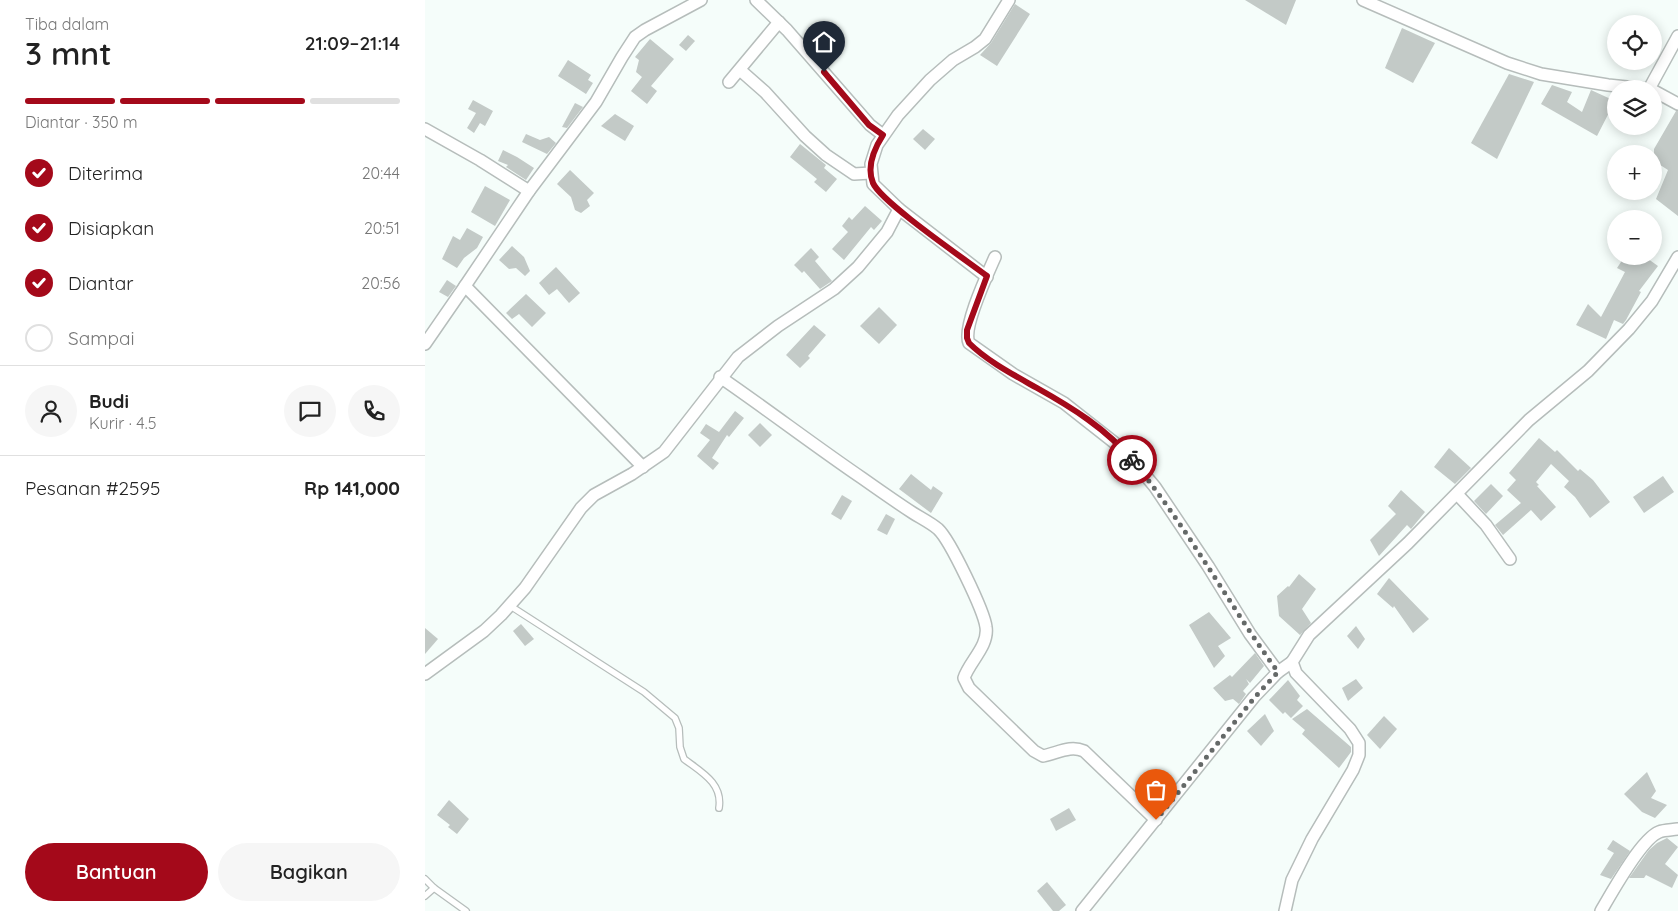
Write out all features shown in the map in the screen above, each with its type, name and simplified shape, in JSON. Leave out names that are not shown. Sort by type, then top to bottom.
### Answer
[{"type":"street","points":[[425,344],[529,191],[596,102],[621,57],[635,37],[701,0]]},
{"type":"street","points":[[756,0],[779,22],[877,131]]},
{"type":"street","points":[[987,276],[899,209],[873,184],[867,174],[877,131],[953,60],[985,39],[1009,0]]},
{"type":"street","points":[[1363,0],[1507,63],[1533,72],[1559,78],[1607,84]]},
{"type":"street","points":[[729,82],[779,22]]},
{"type":"street","points":[[1653,80],[1678,36]]},
{"type":"street","points":[[740,70],[765,92],[805,136],[826,155],[854,174],[867,174]]},
{"type":"street","points":[[1662,95],[1678,104]]},
{"type":"street","points":[[425,129],[480,160],[529,191]]},
{"type":"street","points":[[425,674],[484,631],[509,605],[525,588],[581,508],[594,495],[664,452],[738,357],[778,326],[834,289],[858,268],[887,232],[899,209]]},
{"type":"street","points":[[995,257],[967,330],[969,343],[1013,374],[1064,403],[1125,451],[1155,487],[1208,566],[1250,634],[1278,672]]},
{"type":"street","points":[[1082,911],[1255,697],[1278,672],[1292,662],[1309,635],[1409,543],[1529,420],[1588,371],[1629,329],[1652,301],[1678,257]]},
{"type":"street","points":[[465,286],[643,466]]},
{"type":"street","points":[[720,378],[939,530],[979,608],[987,628],[981,649],[967,668],[964,678],[969,688],[1034,751],[1043,756],[1069,748],[1084,751],[1156,820]]},
{"type":"street","points":[[1457,494],[1485,525],[1510,559]]},
{"type":"street","points":[[1285,911],[1292,880],[1313,839],[1345,785],[1359,755],[1359,743],[1350,729],[1307,686],[1296,673],[1292,662]]},
{"type":"street","points":[[1601,911],[1616,885],[1649,840],[1657,833],[1678,829]]},
{"type":"lane","points":[[509,605],[644,692],[675,718],[679,728],[680,747],[684,759],[716,785],[721,800],[719,808]]},
{"type":"lane","points":[[425,879],[434,888],[466,911]]},
{"type":"lane","points":[[425,896],[434,888]]},
{"type":"building","points":[[1245,0],[1296,0],[1286,25]]},
{"type":"building","points":[[1015,4],[1030,14],[997,66],[980,55],[991,43]]},
{"type":"building","points":[[1402,28],[1435,43],[1413,83],[1385,68]]},
{"type":"building","points":[[688,35],[695,41],[686,51],[679,45]]},
{"type":"building","points":[[650,39],[674,59],[651,86],[657,91],[647,104],[631,91],[642,77],[636,72],[639,60],[635,57]]},
{"type":"building","points":[[568,60],[591,75],[588,80],[593,83],[586,94],[558,76]]},
{"type":"building","points":[[1509,74],[1534,82],[1497,159],[1471,143]]},
{"type":"building","points":[[1552,85],[1572,92],[1567,102],[1582,112],[1591,90],[1607,97],[1607,117],[1597,136],[1541,104]]},
{"type":"building","points":[[473,100],[493,111],[485,126],[480,123],[474,133],[467,128],[476,113],[468,109]]},
{"type":"building","points":[[575,103],[583,107],[567,128],[562,127]]},
{"type":"building","points":[[1676,111],[1678,111],[1678,216],[1657,200],[1662,200],[1662,184],[1668,170],[1662,166],[1662,145],[1656,145]]},
{"type":"building","points":[[615,114],[634,126],[625,141],[601,126]]},
{"type":"building","points":[[923,129],[935,139],[925,150],[913,139]]},
{"type":"building","points":[[526,134],[540,140],[549,137],[556,143],[547,154],[522,142]]},
{"type":"building","points":[[800,144],[826,165],[824,168],[837,179],[826,192],[814,182],[817,179],[790,157]]},
{"type":"building","points":[[503,150],[534,168],[526,180],[506,167],[508,165],[498,161]]},
{"type":"building","points":[[570,170],[594,193],[587,200],[590,206],[581,213],[575,210],[571,197],[557,184]]},
{"type":"building","points":[[485,186],[510,200],[495,226],[471,212]]},
{"type":"building","points":[[865,206],[882,221],[874,230],[871,227],[844,260],[832,249],[848,232],[842,226],[849,217],[852,220]]},
{"type":"building","points":[[467,228],[483,237],[477,248],[464,258],[457,268],[442,259],[453,236],[460,240]]},
{"type":"building","points":[[512,246],[524,257],[530,271],[525,276],[516,268],[509,269],[499,260]]},
{"type":"building","points":[[811,248],[819,257],[815,261],[832,281],[820,289],[804,271],[802,273],[794,265]]},
{"type":"building","points":[[1619,265],[1658,266],[1639,291],[1641,292],[1626,320],[1623,324],[1614,320],[1606,339],[1576,325],[1588,304],[1601,317],[1625,272],[1617,268]]},
{"type":"building","points":[[556,267],[580,293],[569,303],[557,289],[549,295],[539,283]]},
{"type":"building","points":[[447,280],[456,286],[448,297],[439,292]]},
{"type":"building","points":[[526,294],[546,313],[532,327],[519,314],[512,319],[506,313]]},
{"type":"building","points":[[879,307],[897,325],[879,344],[860,326]]},
{"type":"building","points":[[814,325],[826,335],[808,356],[810,358],[800,368],[786,355]]},
{"type":"building","points":[[735,411],[744,418],[729,437],[727,435],[712,458],[719,463],[713,470],[697,456],[710,440],[700,433],[706,424],[719,432]]},
{"type":"building","points":[[760,423],[772,435],[760,447],[748,435]]},
{"type":"building","points":[[1539,438],[1555,452],[1557,450],[1578,471],[1580,469],[1593,480],[1610,502],[1590,518],[1575,497],[1564,487],[1569,481],[1551,464],[1536,482],[1539,485],[1537,486],[1556,507],[1541,521],[1531,510],[1503,535],[1495,525],[1521,503],[1507,490],[1516,480],[1509,473]]},
{"type":"building","points":[[1449,448],[1471,468],[1455,484],[1434,467]]},
{"type":"building","points":[[911,474],[931,490],[933,486],[943,493],[931,513],[899,489]]},
{"type":"building","points":[[1663,476],[1674,492],[1644,513],[1633,497]]},
{"type":"building","points":[[1491,484],[1503,496],[1486,514],[1474,501]]},
{"type":"building","points":[[1401,490],[1425,512],[1411,529],[1407,525],[1379,556],[1370,540],[1396,514],[1388,506]]},
{"type":"building","points":[[842,495],[852,501],[841,520],[831,514]]},
{"type":"building","points":[[886,514],[895,519],[887,535],[877,530]]},
{"type":"building","points":[[1299,574],[1316,589],[1302,609],[1311,623],[1300,635],[1279,616],[1277,596],[1289,587]]},
{"type":"building","points":[[1389,578],[1429,619],[1413,633],[1394,606],[1393,608],[1377,594]]},
{"type":"building","points":[[1209,612],[1231,638],[1218,646],[1225,656],[1214,668],[1189,625]]},
{"type":"building","points":[[521,624],[534,639],[525,646],[513,631]]},
{"type":"building","points":[[1356,626],[1365,639],[1358,649],[1347,636]]},
{"type":"building","points":[[425,628],[438,639],[425,654]]},
{"type":"building","points":[[1255,653],[1264,666],[1250,683],[1246,679],[1249,684],[1243,691],[1246,694],[1239,704],[1233,699],[1225,701],[1213,688],[1230,675],[1232,677]]},
{"type":"building","points":[[1356,679],[1363,688],[1348,701],[1342,688]]},
{"type":"building","points":[[1288,680],[1300,696],[1297,700],[1303,706],[1291,718],[1285,712],[1283,714],[1269,700]]},
{"type":"building","points":[[1307,709],[1351,747],[1351,752],[1339,768],[1302,734],[1305,730],[1292,719]]},
{"type":"building","points":[[1265,714],[1274,731],[1261,746],[1247,731]]},
{"type":"building","points":[[1384,716],[1397,729],[1380,749],[1367,735]]},
{"type":"building","points":[[1647,772],[1656,791],[1651,798],[1667,805],[1655,818],[1642,812],[1624,794]]},
{"type":"building","points":[[449,800],[469,819],[457,834],[448,827],[450,825],[437,815]]},
{"type":"building","points":[[1069,808],[1076,820],[1056,831],[1050,819]]},
{"type":"building","points":[[1667,838],[1678,847],[1665,864],[1678,875],[1672,888],[1646,875],[1644,878],[1629,878],[1649,850]]},
{"type":"building","points":[[1613,840],[1630,851],[1611,879],[1600,875],[1614,853],[1607,849]]},
{"type":"building","points":[[1047,882],[1066,905],[1059,911],[1053,911],[1037,891]]},
{"type":"way so far","points":[[1132,460],[1155,487],[1208,566],[1250,634],[1278,672],[1255,697],[1156,820]]},
{"type":"route","points":[[824,72],[869,125],[883,135],[872,155],[871,173],[873,184],[890,201],[987,276],[967,330],[969,343],[1013,374],[1064,403],[1096,426],[1125,451],[1132,460]]}]
